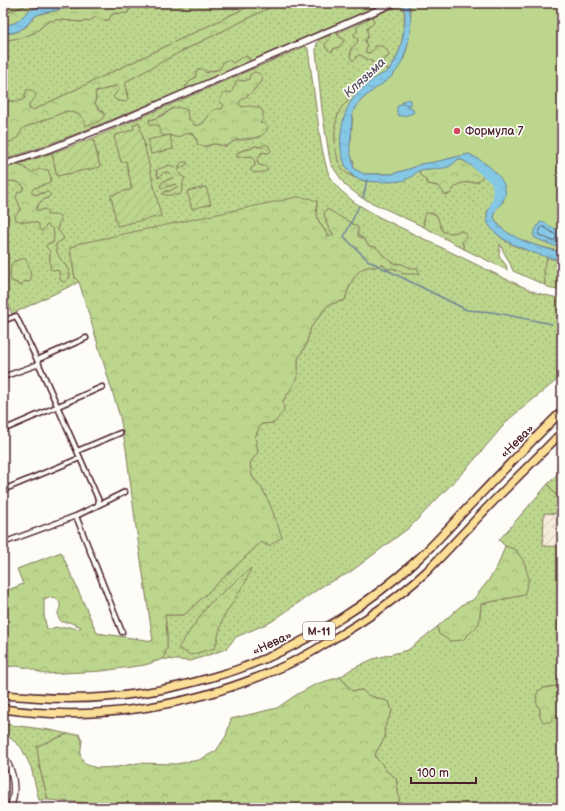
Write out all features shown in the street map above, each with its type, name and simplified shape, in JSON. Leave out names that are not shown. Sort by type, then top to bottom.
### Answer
[{"type":"highway","name":"«Нева»","points":[[3,695],[52,698],[89,698],[132,694],[172,687],[244,668],[306,639],[349,613],[384,588],[418,559],[478,496],[562,412]]},
{"type":"highway","name":"М-11","points":[[3,709],[51,713],[90,713],[133,709],[174,702],[207,694],[275,671],[311,653],[356,626],[392,600],[426,571],[562,432]]},
{"type":"street","points":[[3,165],[114,124],[393,3]]},
{"type":"street","points":[[3,321],[16,316],[38,362],[99,501],[98,504]]},
{"type":"street","points":[[3,377],[38,362],[86,338]]},
{"type":"street","points":[[3,430],[102,387]]},
{"type":"street","points":[[77,451],[120,433]]},
{"type":"street","points":[[3,490],[80,458]]},
{"type":"street","points":[[3,543],[76,516],[125,492]]},
{"type":"street","points":[[76,516],[122,632]]},
{"type":"street","points":[[3,756],[12,774],[14,786],[13,800],[10,808]]},
{"type":"shaded area","points":[[544,513],[562,514],[562,547],[543,546]]},
{"type":"green space","points":[[3,3],[32,3],[3,14]]},
{"type":"green space","points":[[32,3],[62,3],[33,9],[26,13],[18,21],[3,25],[3,14]]},
{"type":"green space","points":[[102,3],[141,3],[129,9],[128,13],[117,13],[111,15],[109,20],[95,17],[82,22],[55,20],[47,22],[38,30],[26,36],[3,40],[3,32],[14,33],[26,27],[34,17],[40,14],[62,9],[97,6]]},
{"type":"green space","points":[[141,3],[256,3],[33,110],[29,109],[29,104],[32,101],[25,94],[25,98],[22,101],[8,101],[3,107],[3,40],[27,35],[41,28],[52,20],[83,22],[95,17],[109,20],[110,15],[117,13],[128,13],[129,9]]},
{"type":"green space","points":[[256,3],[279,3],[180,52],[127,81],[125,86],[128,99],[125,102],[116,100],[113,97],[119,89],[116,86],[95,92],[95,104],[104,113],[104,117],[98,122],[85,125],[85,121],[79,114],[67,111],[23,128],[16,139],[3,144],[3,103],[23,100],[27,90],[32,90],[36,97],[29,104],[29,109],[33,110]]},
{"type":"green space","points":[[279,3],[361,3],[361,5],[371,6],[374,3],[385,3],[250,61],[248,57],[240,58],[233,63],[229,60],[222,65],[220,69],[196,76],[189,82],[186,89],[72,135],[3,160],[3,144],[9,143],[22,128],[67,111],[79,114],[85,121],[104,113],[95,103],[95,92],[116,86],[120,88],[116,100],[120,101],[128,95],[126,81],[180,52]]},
{"type":"green space","name":"Формула 7","points":[[408,3],[562,3],[562,252],[520,240],[504,231],[494,218],[494,214],[496,209],[503,202],[505,188],[469,154],[421,164],[392,174],[363,174],[353,166],[354,163],[349,146],[353,112],[356,106],[373,89],[391,77],[404,58],[410,31],[411,10]]},
{"type":"green space","points":[[402,4],[404,18],[402,43],[394,62],[388,71],[383,59],[387,57],[376,47],[370,53],[365,52],[365,40],[368,37],[367,28],[374,21],[372,17]]},
{"type":"green space","points":[[372,17],[374,23],[367,28],[368,36],[365,40],[367,47],[365,52],[371,52],[376,46],[385,48],[388,51],[389,56],[383,60],[388,71],[368,83],[359,91],[351,102],[341,133],[341,147],[346,166],[353,176],[344,171],[339,162],[335,144],[335,125],[338,113],[348,101],[350,93],[361,84],[372,68],[373,62],[363,56],[359,55],[355,60],[352,60],[350,56],[351,49],[358,41],[354,34],[357,31],[357,27]]},
{"type":"green space","points":[[364,21],[358,29],[358,41],[351,49],[350,56],[363,56],[373,62],[373,65],[370,74],[350,93],[347,102],[337,117],[335,139],[338,161],[349,175],[364,181],[403,180],[415,172],[420,171],[420,175],[428,184],[438,187],[446,195],[450,194],[459,184],[476,182],[480,180],[485,173],[487,174],[494,182],[498,195],[497,199],[490,206],[487,214],[491,226],[496,233],[508,243],[547,256],[544,267],[545,285],[513,271],[500,244],[499,256],[506,265],[507,270],[464,249],[460,231],[453,233],[443,232],[437,216],[432,213],[424,216],[424,227],[362,198],[345,185],[331,164],[329,155],[322,110],[316,47],[319,40],[330,35],[329,42],[325,44],[326,48],[332,52],[344,41],[337,33]]},
{"type":"green space","points":[[333,32],[337,33],[339,37],[344,39],[344,41],[339,47],[335,48],[331,52],[326,48],[325,44],[329,40],[329,34]]},
{"type":"green space","points":[[306,46],[308,49],[321,144],[326,166],[330,178],[340,190],[354,202],[379,217],[537,293],[562,299],[562,376],[509,419],[469,466],[410,527],[349,573],[324,585],[271,622],[236,637],[226,649],[191,661],[163,659],[167,648],[165,615],[184,615],[261,542],[263,490],[252,476],[250,463],[258,452],[255,437],[261,424],[274,423],[283,401],[298,375],[298,359],[306,345],[311,327],[328,305],[345,300],[352,280],[362,269],[376,267],[382,263],[388,269],[392,268],[399,271],[419,274],[418,269],[393,263],[376,247],[369,246],[364,239],[324,213],[329,230],[333,233],[333,236],[328,236],[317,218],[317,201],[70,248],[75,278],[79,282],[12,314],[3,292],[3,183],[14,181],[24,187],[18,201],[21,209],[15,216],[25,222],[35,222],[44,228],[47,225],[52,228],[54,232],[53,243],[46,247],[50,251],[50,264],[59,271],[60,275],[68,279],[70,275],[57,253],[55,244],[64,239],[59,232],[58,224],[36,209],[40,202],[48,198],[43,192],[35,195],[31,192],[33,188],[50,182],[51,178],[47,170],[31,173],[16,165],[52,153],[57,176],[100,166],[93,138]],"holes":[[[250,79],[262,82],[251,93],[243,98],[239,104],[242,107],[260,108],[260,137],[237,140],[225,146],[212,144],[207,147],[198,145],[192,133],[178,137],[165,135],[159,125],[149,120],[159,117],[173,108],[187,114],[188,119],[194,125],[198,126],[208,117],[222,109],[231,93],[241,80],[245,81]],[[134,129],[161,216],[132,190],[126,160],[121,162]],[[254,146],[262,147],[265,152],[260,154],[257,161],[259,165],[264,166],[264,171],[255,173],[253,167],[255,166],[255,162],[252,156],[238,157],[237,153],[245,149],[250,149]],[[172,166],[173,168],[180,166],[184,167],[178,171],[181,176],[182,189],[168,195],[166,191],[170,191],[178,186],[177,184],[166,187],[164,181],[173,178],[173,176],[166,172],[162,173],[158,178],[156,171]],[[22,259],[28,264],[31,276],[29,282],[25,281],[18,285],[17,283],[13,282],[11,272],[14,261]]]},
{"type":"green space","points":[[244,56],[248,57],[250,61],[186,89],[185,86],[187,86],[189,82],[196,77],[196,72],[199,69],[203,69],[206,73],[220,69],[224,61],[229,60],[233,63]]},
{"type":"green space","points":[[254,72],[261,75],[262,82],[257,85],[239,104],[242,107],[253,106],[263,111],[263,119],[260,123],[265,124],[268,127],[263,135],[255,138],[236,140],[227,146],[214,144],[201,146],[198,145],[192,133],[178,137],[173,137],[170,135],[165,136],[161,134],[159,125],[150,125],[149,120],[159,117],[173,108],[182,108],[187,110],[188,119],[192,121],[194,125],[203,123],[213,111],[222,109],[224,105],[220,102],[223,94],[227,92],[231,93],[237,80],[245,81],[249,79],[250,75]]},
{"type":"green space","points":[[139,122],[161,216],[117,226],[111,195],[132,189],[126,161],[121,162],[114,136],[134,129],[133,125]]},
{"type":"green space","points":[[170,135],[173,149],[151,154],[148,140]]},
{"type":"green space","points":[[93,138],[100,167],[57,176],[52,153]]},
{"type":"green space","points":[[265,144],[269,146],[271,151],[269,153],[262,152],[257,160],[259,165],[268,168],[267,171],[253,172],[251,171],[251,168],[255,166],[255,162],[252,156],[236,156],[241,151],[256,146],[262,147]]},
{"type":"green space","points":[[458,159],[485,173],[479,181],[459,184],[450,194],[445,195],[438,186],[428,184],[420,175],[419,170],[445,167],[454,163]]},
{"type":"green space","points":[[182,162],[187,162],[188,164],[178,171],[181,176],[185,178],[180,195],[163,194],[164,192],[170,191],[178,186],[176,184],[161,188],[160,186],[162,182],[173,178],[173,176],[166,172],[158,178],[156,170],[168,165],[172,166],[173,168],[180,166]]},
{"type":"green space","points":[[16,165],[25,167],[31,172],[35,172],[39,169],[48,170],[51,178],[50,182],[34,188],[31,192],[35,195],[48,192],[51,195],[41,201],[36,209],[40,211],[44,209],[48,211],[47,215],[60,216],[61,220],[58,230],[64,239],[56,244],[56,249],[70,275],[64,282],[60,280],[59,271],[50,269],[50,251],[46,247],[48,243],[53,243],[54,232],[52,228],[47,225],[42,232],[39,228],[39,224],[37,223],[16,220],[15,216],[21,209],[16,197],[18,192],[22,191],[24,187],[14,181],[3,183],[3,169]]},
{"type":"green space","points":[[206,187],[211,204],[192,209],[187,191]]},
{"type":"green space","points":[[297,197],[317,201],[317,216],[328,236],[333,236],[333,233],[328,227],[325,219],[324,213],[327,209],[358,227],[358,236],[364,239],[369,246],[376,247],[393,263],[402,264],[409,268],[418,268],[419,274],[404,274],[397,269],[388,269],[382,264],[376,267],[362,269],[352,280],[345,300],[328,305],[311,327],[306,345],[298,359],[298,375],[283,401],[284,411],[274,423],[261,424],[255,437],[258,452],[250,463],[252,476],[263,490],[282,537],[269,546],[261,542],[184,615],[165,615],[167,648],[163,659],[145,665],[102,671],[44,674],[29,668],[16,666],[3,667],[3,622],[7,621],[3,611],[3,592],[23,584],[17,569],[61,552],[97,633],[153,641],[126,449],[120,417],[79,282],[75,278],[70,248],[77,244]],"holes":[[[50,597],[56,598],[60,605],[58,613],[59,619],[62,622],[69,622],[81,627],[79,629],[70,627],[56,627],[47,629],[44,616],[44,599]]]},
{"type":"green space","points":[[426,213],[432,213],[437,216],[443,232],[453,233],[460,231],[466,233],[466,239],[462,242],[464,249],[424,227],[424,216]]},
{"type":"green space","points":[[547,256],[551,259],[562,260],[562,290],[551,289],[545,285],[544,266]]},
{"type":"green space","points":[[24,258],[30,271],[31,280],[29,282],[25,281],[20,286],[11,280],[11,264]]},
{"type":"green space","points":[[562,469],[562,497],[555,494],[548,484]]},
{"type":"green space","points":[[548,484],[555,494],[562,497],[562,514],[544,513],[543,546],[562,547],[562,685],[543,688],[537,704],[540,709],[540,716],[562,718],[562,808],[415,808],[413,806],[400,805],[396,778],[385,770],[376,758],[375,754],[385,737],[384,729],[392,711],[389,702],[367,695],[362,690],[352,691],[340,677],[350,670],[373,659],[408,650],[437,627],[439,634],[479,624],[481,604],[524,595],[516,550],[505,546],[499,540]]},
{"type":"green space","points":[[505,546],[516,550],[524,562],[529,579],[524,595],[481,604],[479,624],[463,640],[450,641],[439,634],[437,627],[463,604],[473,600],[488,581],[498,565]]},
{"type":"green space","points":[[251,568],[246,581],[223,618],[215,648],[190,655],[178,648],[208,605]]},
{"type":"green space","points":[[340,677],[352,691],[362,690],[368,695],[389,702],[392,711],[384,729],[385,737],[375,754],[376,758],[385,770],[396,778],[400,805],[414,806],[415,808],[111,808],[109,805],[48,800],[40,769],[37,746],[68,734],[79,734],[82,741],[80,755],[85,764],[97,768],[117,767],[138,763],[176,764],[199,760],[216,751],[226,736],[231,719],[277,708],[316,684]]},
{"type":"green space","points":[[562,685],[562,718],[554,717],[550,722],[543,722],[540,716],[540,709],[537,704],[536,697],[538,691],[544,688]]},
{"type":"green space","points":[[3,724],[50,730],[68,734],[37,746],[40,769],[48,800],[39,800],[31,767],[21,747],[3,732]]},
{"type":"water","points":[[62,3],[102,3],[90,7],[66,8],[43,13],[36,16],[26,26],[18,31],[12,33],[3,32],[3,25],[18,21],[26,13],[33,9]]},
{"type":"water","points":[[408,3],[410,12],[410,32],[405,53],[397,71],[359,102],[353,112],[350,151],[353,167],[364,174],[392,174],[421,164],[469,154],[482,161],[496,173],[504,186],[505,194],[503,201],[494,214],[497,223],[512,235],[534,245],[562,252],[562,260],[543,256],[519,247],[498,235],[491,228],[487,220],[487,215],[496,200],[498,192],[492,178],[488,174],[478,171],[463,161],[458,159],[448,167],[444,168],[424,169],[405,180],[394,182],[379,182],[358,179],[348,170],[344,162],[341,145],[344,118],[352,99],[358,92],[376,77],[389,70],[395,60],[401,46],[403,34],[405,12],[402,4]]},
{"type":"water","points":[[408,99],[410,100],[410,105],[402,102],[403,101]]},
{"type":"water","points":[[400,104],[404,104],[412,108],[414,112],[404,116],[399,116],[397,113],[397,107]]},
{"type":"water","points":[[540,222],[545,223],[562,233],[557,246],[535,238],[533,234]]},
{"type":"waterway","name":"Клязьма","points":[[476,165],[496,182],[497,199],[493,208]]},
{"type":"waterway","points":[[363,198],[367,180]]},
{"type":"waterway","points":[[359,206],[344,237],[369,261],[467,310],[492,312],[552,324]]},
{"type":"place","name":"Формула 7","points":[[457,131]]}]
